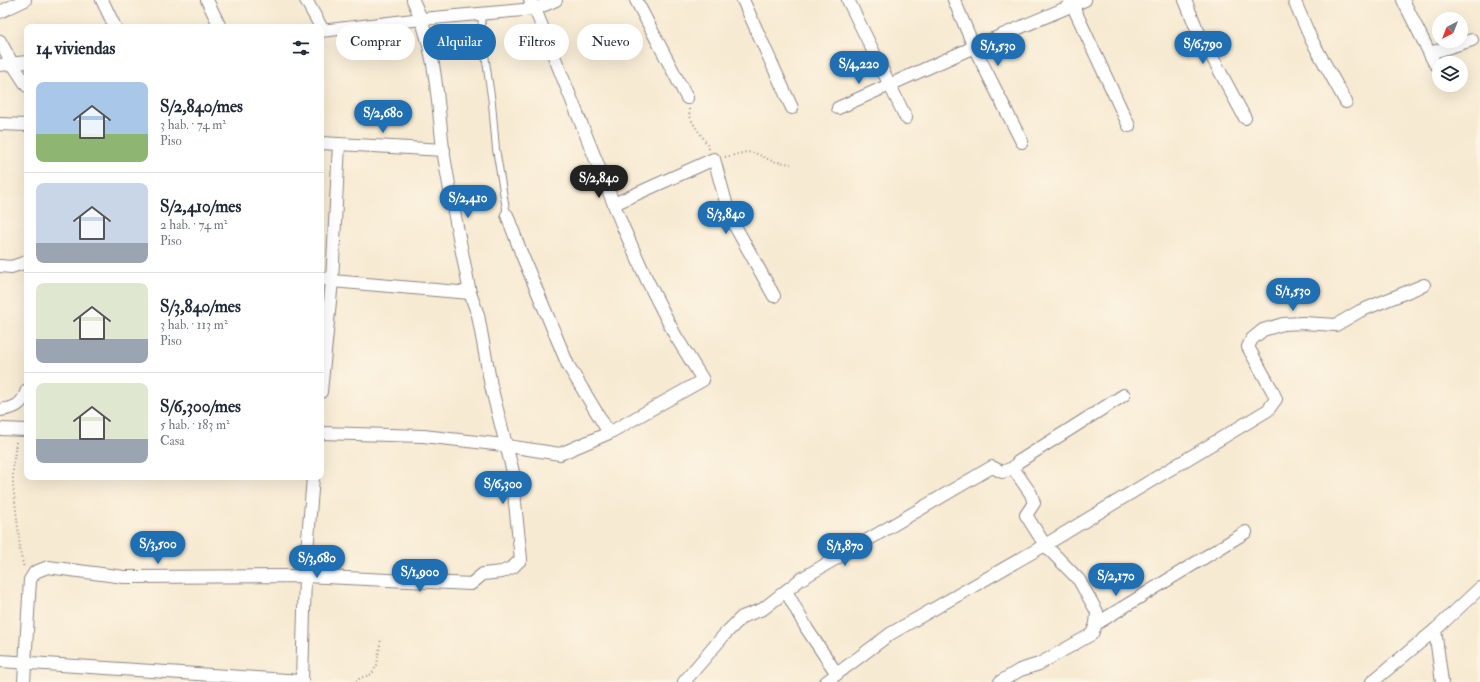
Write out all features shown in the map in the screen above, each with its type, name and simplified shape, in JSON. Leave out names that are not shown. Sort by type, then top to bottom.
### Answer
[{"type":"street","points":[[0,12],[25,0]]},
{"type":"street","points":[[102,0],[114,24]]},
{"type":"street","points":[[207,0],[219,24]]},
{"type":"street","points":[[306,0],[318,24]]},
{"type":"street","points":[[24,682],[30,580],[35,572],[48,567],[124,577],[305,576],[471,584],[483,574],[502,572],[513,567],[521,559],[513,472],[491,386],[478,315],[470,293],[444,150],[435,72],[422,19],[413,0]]},
{"type":"street","points":[[324,29],[481,13],[556,0]]},
{"type":"street","points":[[636,0],[686,98]]},
{"type":"street","points":[[742,0],[792,108]]},
{"type":"street","points":[[848,0],[906,118]]},
{"type":"street","points":[[954,0],[974,47],[1022,142]]},
{"type":"street","points":[[838,108],[1071,3],[1085,0]]},
{"type":"street","points":[[1185,0],[1196,27],[1245,118]]},
{"type":"street","points":[[1294,0],[1311,39],[1346,102]]},
{"type":"street","points":[[1403,0],[1432,57]]},
{"type":"street","points":[[1071,3],[1129,126]]},
{"type":"street","points":[[324,433],[423,436],[560,454],[609,433],[703,380],[675,335],[647,280],[614,204],[532,4]]},
{"type":"street","points":[[1430,53],[1472,40]]},
{"type":"street","points":[[0,41],[6,64],[24,83]]},
{"type":"street","points":[[6,64],[24,62]]},
{"type":"street","points":[[0,124],[24,125]]},
{"type":"street","points":[[324,143],[444,150]]},
{"type":"street","points":[[324,325],[326,280],[339,144]]},
{"type":"street","points":[[614,204],[714,159],[727,206],[735,226],[774,296]]},
{"type":"street","points":[[507,215],[568,365],[609,433]]},
{"type":"street","points":[[0,266],[11,267],[24,263]]},
{"type":"street","points":[[326,280],[470,293]]},
{"type":"street","points":[[826,682],[890,634],[1044,545],[1268,410],[1276,400],[1248,347],[1252,339],[1263,330],[1283,324],[1303,323],[1336,325],[1360,311],[1424,285]]},
{"type":"street","points":[[684,682],[725,634],[742,617],[763,609],[801,579],[992,467],[1002,472],[1014,468],[1018,462],[1124,395]]},
{"type":"street","points":[[0,410],[15,408],[24,396]]},
{"type":"street","points":[[0,429],[22,430]]},
{"type":"street","points":[[1000,682],[1020,670],[1039,664],[1092,634],[1096,624],[1096,612],[1078,580],[1044,545],[1026,515],[1034,503],[1031,494],[1014,468]]},
{"type":"street","points":[[0,661],[302,681],[305,576],[313,480]]},
{"type":"street","points":[[1096,624],[1246,532]]},
{"type":"street","points":[[1372,682],[1434,630],[1480,588]]},
{"type":"street","points":[[786,591],[807,629],[837,674]]},
{"type":"street","points":[[1434,630],[1442,682]]},
{"type":"lane","points":[[481,13],[496,149],[507,215]]},
{"type":"path","points":[[686,98],[691,119],[705,140],[714,159],[747,152],[755,153],[772,161],[791,164]]},
{"type":"path","points":[[22,430],[13,468],[13,485],[22,564],[30,580]]},
{"type":"path","points":[[356,682],[360,678],[372,674],[375,670],[381,638]]}]
